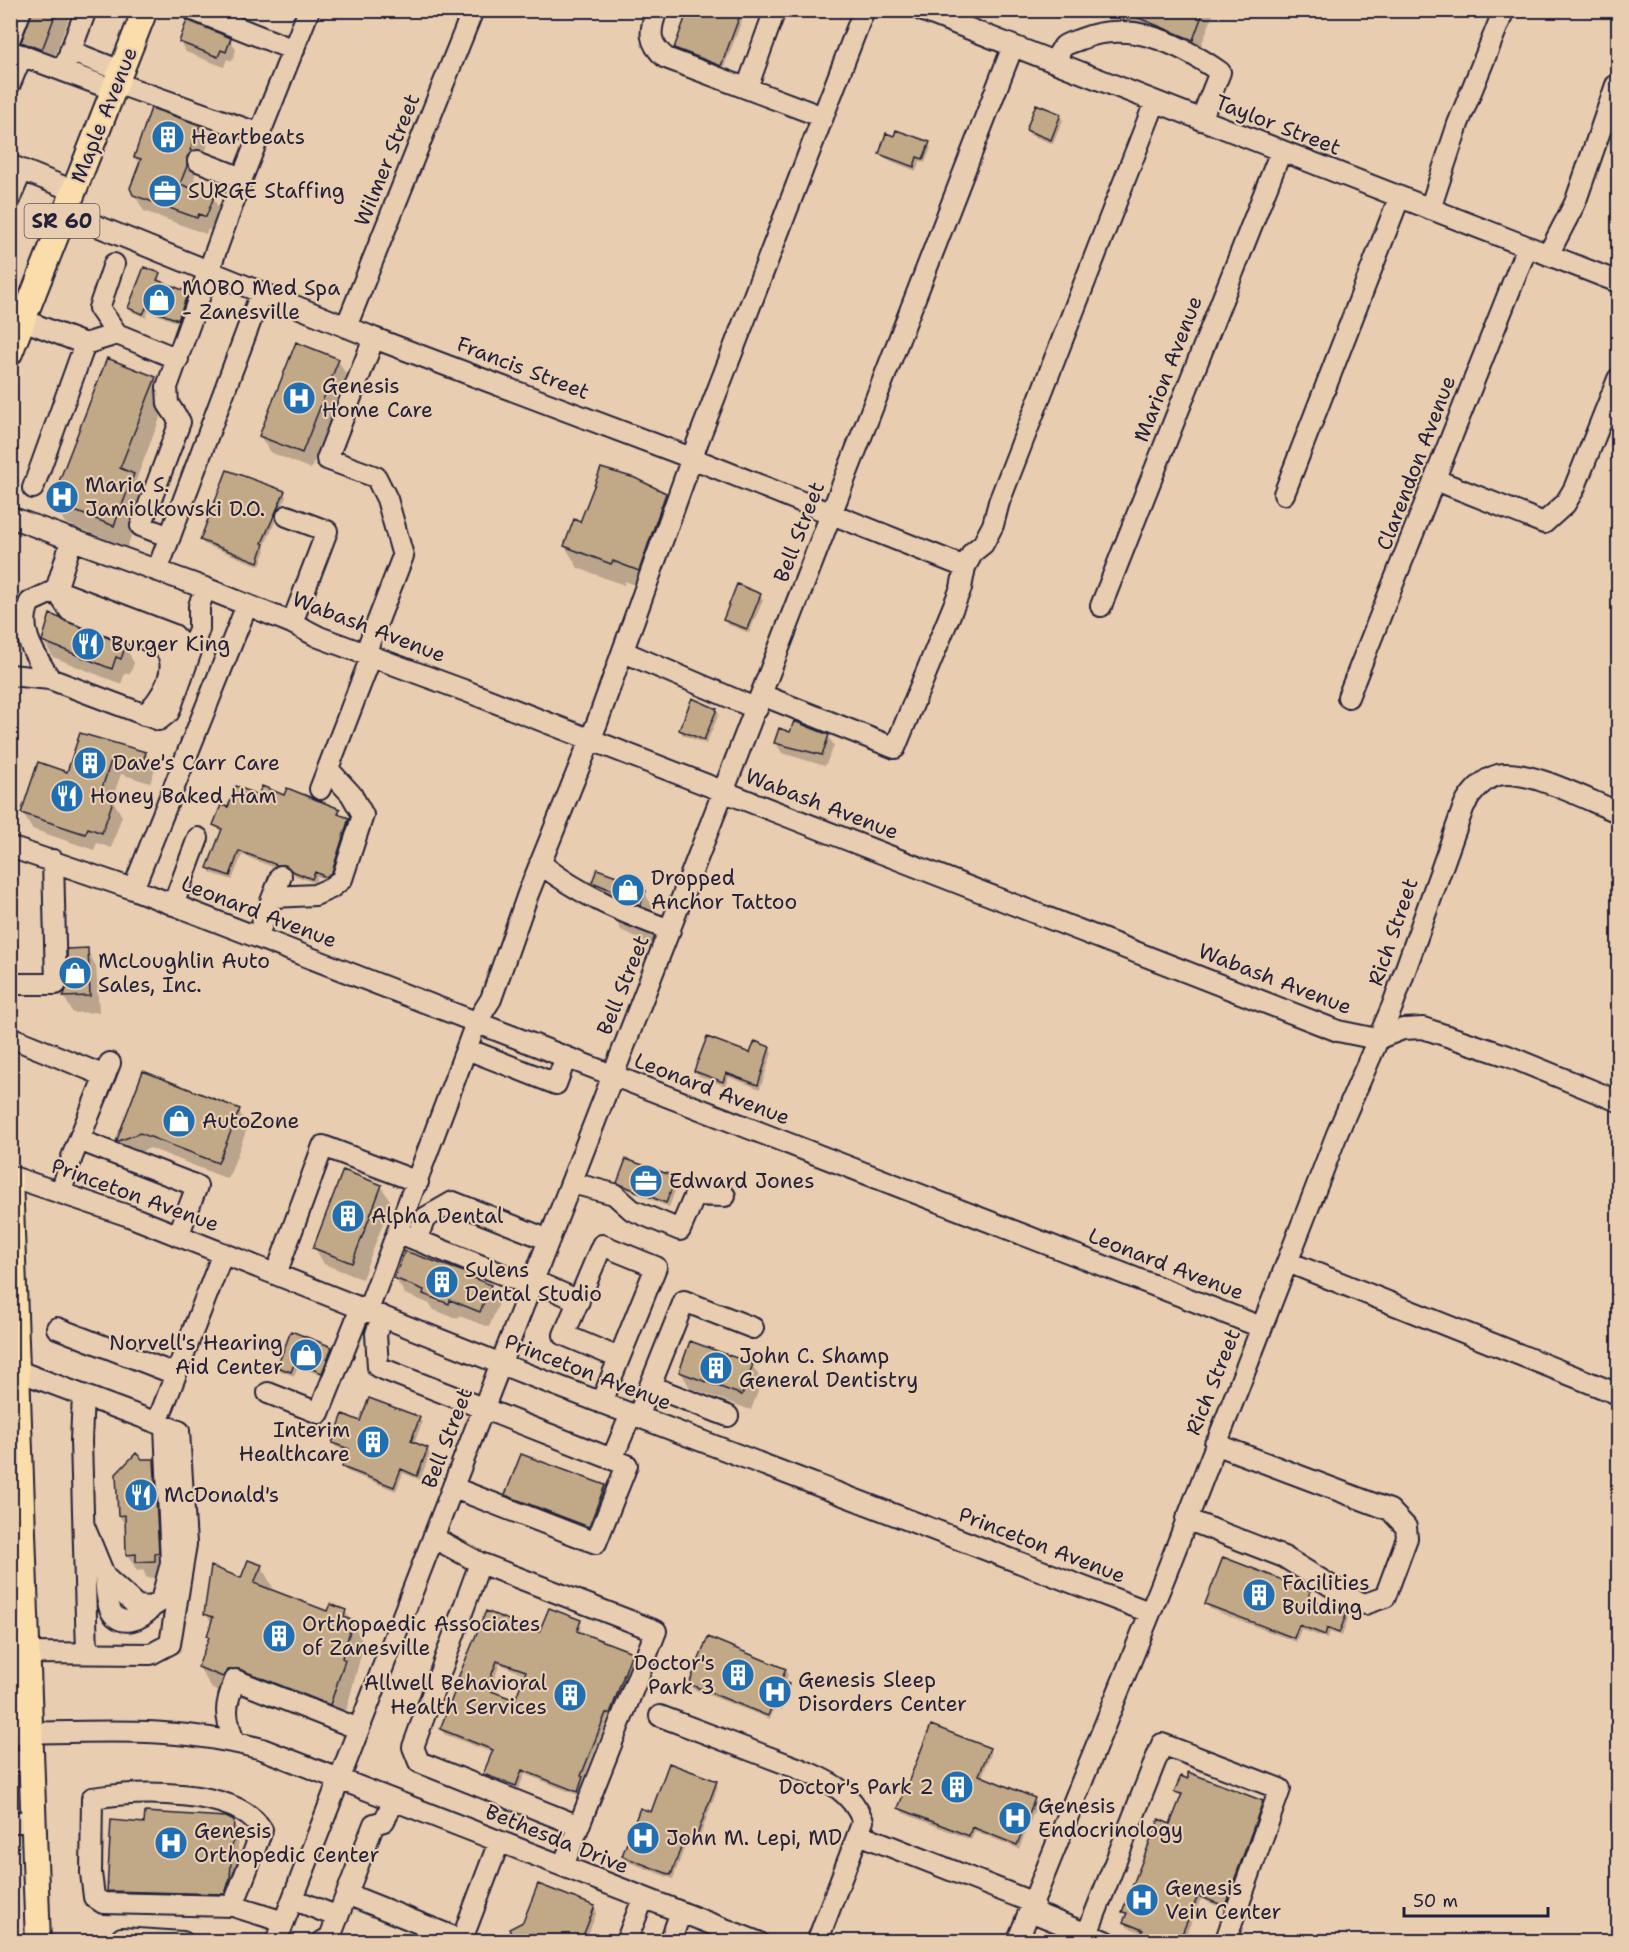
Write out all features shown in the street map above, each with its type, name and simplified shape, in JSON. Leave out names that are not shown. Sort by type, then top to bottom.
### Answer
[{"type":"main road","name":"Maple Avenue","points":[[10,353],[18,325],[145,10]]},
{"type":"main road","points":[[10,1177],[17,1545],[27,1653],[21,1733],[22,1822],[38,1941]]},
{"type":"street","points":[[10,38],[21,10]]},
{"type":"street","points":[[76,53],[86,10]]},
{"type":"street","points":[[63,70],[76,53],[98,10]]},
{"type":"street","points":[[193,10],[294,50]]},
{"type":"street","points":[[209,433],[180,422],[168,404],[166,387],[242,178],[309,10]]},
{"type":"street","name":"Wilmer Street","points":[[346,327],[473,10]]},
{"type":"street","points":[[657,10],[650,28],[651,40],[661,54],[823,117]]},
{"type":"street","points":[[747,88],[775,10]]},
{"type":"street","points":[[268,1393],[318,1413],[407,1236],[418,1182],[476,1023],[490,999],[540,863],[624,652],[694,459],[864,10]]},
{"type":"street","name":"Taylor Street","points":[[921,10],[1618,282]]},
{"type":"street","points":[[1430,208],[1458,124],[1504,10]]},
{"type":"street","points":[[1054,62],[1065,46],[1090,36],[1114,31],[1132,31],[1170,44],[1194,55],[1220,72],[1201,120]]},
{"type":"street","name":"Bell Street","points":[[276,1941],[1013,46]]},
{"type":"street","points":[[10,84],[16,53],[63,70],[117,81],[260,134]]},
{"type":"street","points":[[76,53],[117,81]]},
{"type":"street","points":[[1548,255],[1575,203],[1616,85]]},
{"type":"street","points":[[624,652],[759,702],[895,748],[961,588],[965,567],[973,552],[983,544],[993,525],[999,502],[1049,368],[1155,102]]},
{"type":"street","name":"Marion Avenue","points":[[1101,606],[1281,151]]},
{"type":"street","points":[[198,161],[242,178]]},
{"type":"street","points":[[10,198],[16,167]]},
{"type":"street","name":"Francis Street","points":[[16,167],[69,202],[208,270],[261,293],[694,459],[965,567]]},
{"type":"street","points":[[1284,494],[1399,198]]},
{"type":"street","name":"Clarendon Avenue","points":[[1348,697],[1527,247]]},
{"type":"street","points":[[114,264],[99,308],[117,334],[178,359]]},
{"type":"street","points":[[157,571],[261,293]]},
{"type":"street","points":[[18,325],[86,344],[117,334]]},
{"type":"street","points":[[320,789],[403,556],[387,499],[376,477],[327,459],[374,338]]},
{"type":"street","points":[[33,488],[86,344]]},
{"type":"street","points":[[1436,480],[1544,523],[1565,504],[1574,489],[1618,379]]},
{"type":"street","points":[[170,537],[141,526],[180,422]]},
{"type":"street","points":[[287,516],[327,531],[292,622]]},
{"type":"street","name":"Wabash Avenue","points":[[10,517],[157,571],[202,597],[247,605],[292,622],[319,637],[724,791],[1338,1031],[1377,1039]]},
{"type":"street","points":[[56,590],[72,539]]},
{"type":"street","points":[[56,590],[70,611],[162,646],[168,651],[171,659],[169,675],[157,704],[144,715]]},
{"type":"street","points":[[50,679],[28,642],[26,610],[30,602],[56,590],[174,636],[190,652]]},
{"type":"street","points":[[174,636],[202,597]]},
{"type":"street","points":[[10,675],[50,679],[159,720],[169,712],[199,629],[202,597]]},
{"type":"street","points":[[133,889],[247,605]]},
{"type":"street","points":[[273,897],[315,895],[331,888],[342,879],[363,814],[351,794],[328,769]]},
{"type":"street","name":"Rich Street","points":[[1017,1941],[1337,1134],[1392,1007],[1464,806],[1471,793],[1497,775],[1523,776],[1618,812]]},
{"type":"street","points":[[173,905],[198,838]]},
{"type":"street","name":"Leonard Avenue","points":[[10,847],[133,889],[1261,1328]]},
{"type":"street","points":[[10,984],[56,984],[53,860]]},
{"type":"street","points":[[540,863],[565,883],[628,914],[670,930]]},
{"type":"street","points":[[257,937],[281,876]]},
{"type":"street","points":[[1377,1039],[1403,1029],[1423,1028],[1508,1056],[1618,1101]]},
{"type":"street","points":[[10,1037],[108,1069],[61,1192]]},
{"type":"street","points":[[467,1049],[556,1084],[566,1057]]},
{"type":"street","points":[[79,1140],[197,1186],[178,1236]]},
{"type":"street","points":[[276,1274],[323,1146],[418,1182]]},
{"type":"street","name":"Princeton Avenue","points":[[10,1177],[61,1192],[223,1253],[501,1364],[1149,1612]]},
{"type":"street","points":[[572,1183],[614,1194],[632,1210],[680,1230],[695,1195],[725,1196]]},
{"type":"street","points":[[407,1236],[425,1218],[453,1202],[549,1240]]},
{"type":"street","points":[[407,1236],[579,1301]]},
{"type":"street","points":[[601,1402],[619,1358],[656,1267],[602,1245],[564,1335],[619,1358]]},
{"type":"street","points":[[84,1526],[105,1577],[137,1606],[152,1607],[161,1601],[171,1563],[161,1424],[175,1374],[223,1253]]},
{"type":"street","points":[[1288,1262],[1618,1394]]},
{"type":"street","points":[[612,1459],[650,1386],[684,1301],[753,1328]]},
{"type":"street","points":[[370,1311],[376,1334],[378,1367],[627,1465],[596,1543],[454,1488]]},
{"type":"street","points":[[57,1328],[175,1374]]},
{"type":"street","points":[[14,1370],[179,1431],[186,1544],[170,1644],[151,1654],[27,1653]]},
{"type":"street","points":[[650,1386],[728,1416]]},
{"type":"street","points":[[83,1395],[81,1424],[87,1653]]},
{"type":"street","points":[[1186,1519],[1284,1557],[1352,1599],[1365,1604],[1385,1597],[1407,1538],[1406,1527],[1390,1510],[1215,1443]]},
{"type":"street","points":[[434,1538],[480,1563],[656,1631],[563,1866]]},
{"type":"street","points":[[480,1563],[412,1747],[419,1762],[579,1826]]},
{"type":"street","points":[[234,1742],[225,1717],[226,1705],[235,1680],[359,1729]]},
{"type":"street","points":[[660,1716],[820,1777],[852,1799],[863,1821],[817,1941]]},
{"type":"street","name":"Bethesda Drive","points":[[21,1733],[146,1730],[177,1732],[234,1742],[340,1778],[643,1899],[758,1941]]},
{"type":"street","points":[[1087,1934],[1162,1744],[1280,1790],[1225,1941]]},
{"type":"street","points":[[233,1906],[262,1830],[255,1818],[237,1806],[169,1794],[117,1794],[92,1798],[91,1873],[94,1897],[103,1903],[233,1906],[284,1922]]},
{"type":"street","points":[[322,1941],[330,1937],[374,1824],[384,1821],[394,1801]]},
{"type":"street","points":[[859,1834],[1107,1941]]},
{"type":"street","points":[[347,1894],[461,1941],[499,1842]]},
{"type":"street","points":[[293,1899],[338,1917]]},
{"type":"street","points":[[626,1941],[643,1899]]},
{"type":"street","points":[[670,1941],[681,1912]]},
{"type":"street","points":[[120,1941],[122,1938],[183,1941]]},
{"type":"building","points":[[33,10],[57,10],[42,50],[21,42]]},
{"type":"building","points":[[688,10],[742,10],[721,66],[674,48]]},
{"type":"building","points":[[1119,10],[1204,10],[1193,40]]},
{"type":"building","points":[[187,20],[231,38],[226,52],[221,50],[218,57],[179,42]]},
{"type":"building","points":[[1036,104],[1061,114],[1051,140],[1026,130]]},
{"type":"building","points":[[151,108],[200,125],[190,150],[193,151],[187,157],[187,166],[180,184],[214,197],[206,217],[199,214],[197,218],[133,195],[130,188],[141,159],[134,157]]},
{"type":"building","points":[[896,130],[930,142],[923,159],[917,157],[914,167],[879,154],[886,133],[894,136]]},
{"type":"building","name":"MOBO Med Spa - Zanesville","points":[[144,267],[160,273],[157,280],[188,292],[178,320],[146,308],[143,314],[128,308]]},
{"type":"building","name":"Genesis Home Care","points":[[296,342],[339,359],[302,453],[259,436]]},
{"type":"building","points":[[107,358],[156,377],[120,468],[134,474],[114,526],[51,502]]},
{"type":"building","points":[[601,468],[635,478],[666,493],[639,571],[613,561],[611,564],[564,546],[574,519],[580,522]]},
{"type":"building","points":[[227,470],[285,491],[262,543],[264,544],[258,562],[200,540]]},
{"type":"building","points":[[737,584],[761,594],[747,629],[723,620]]},
{"type":"building","name":"Burger King","points":[[50,614],[126,645],[121,659],[116,657],[112,669],[42,641]]},
{"type":"building","points":[[692,698],[717,709],[704,740],[679,730]]},
{"type":"building","points":[[794,721],[829,735],[822,755],[774,743],[779,728],[790,732]]},
{"type":"building","name":"Honey Baked Ham","points":[[80,733],[146,752],[141,768],[112,758],[100,794],[114,798],[102,833],[88,828],[85,834],[21,813],[38,762],[67,772]]},
{"type":"building","points":[[236,786],[258,795],[262,786],[284,795],[287,788],[340,809],[338,814],[349,818],[332,872],[326,877],[315,872],[312,879],[292,871],[285,865],[277,865],[239,851],[230,876],[207,868],[222,829],[213,825],[221,805],[228,807]]},
{"type":"building","name":"Dropped Anchor Tattoo","points":[[597,869],[642,885],[641,889],[646,891],[640,906],[592,882]]},
{"type":"building","name":"McLoughlin Auto Sales, Inc.","points":[[88,948],[90,996],[63,997],[68,984],[67,949]]},
{"type":"building","points":[[707,1037],[750,1053],[755,1041],[770,1047],[758,1085],[726,1073],[723,1082],[694,1071]]},
{"type":"building","name":"AutoZone","points":[[143,1071],[240,1109],[218,1163],[140,1133],[116,1142]]},
{"type":"building","name":"Edward Jones","points":[[626,1159],[676,1177],[666,1203],[617,1183]]},
{"type":"building","name":"Alpha Dental","points":[[343,1170],[382,1185],[352,1263],[313,1248]]},
{"type":"building","name":"Sulens Dental Studio","points":[[405,1251],[467,1273],[466,1275],[491,1285],[480,1312],[450,1300],[449,1304],[423,1294],[424,1290],[394,1278]]},
{"type":"building","name":"Norvell's Hearing Aid Center","points":[[291,1331],[332,1347],[322,1373],[295,1362],[291,1372],[277,1367]]},
{"type":"building","name":"John C. Shamp General Dentistry","points":[[690,1341],[753,1364],[742,1395],[679,1372]]},
{"type":"building","name":"Interim Healthcare","points":[[369,1398],[420,1417],[411,1441],[428,1448],[417,1476],[401,1469],[394,1487],[342,1467],[349,1449],[332,1443],[343,1414],[360,1421]]},
{"type":"building","name":"McDonald's","points":[[136,1453],[142,1459],[154,1459],[159,1553],[155,1554],[155,1561],[136,1562],[136,1554],[126,1555],[125,1515],[118,1516],[116,1474]]},
{"type":"building","points":[[521,1454],[605,1485],[589,1527],[505,1495]]},
{"type":"building","name":"Facilities Building","points":[[1223,1557],[1311,1591],[1308,1598],[1347,1613],[1339,1633],[1327,1628],[1325,1635],[1299,1625],[1294,1638],[1205,1604]]},
{"type":"building","name":"Orthopaedic Associates of Zanesville","points":[[248,1560],[262,1565],[254,1583],[327,1611],[330,1604],[346,1610],[344,1617],[353,1621],[342,1658],[345,1660],[330,1705],[239,1669],[228,1670],[223,1677],[198,1667],[209,1637],[207,1636],[213,1617],[204,1614],[211,1566],[241,1578]]},
{"type":"building","name":"Allwell Behavioral Health Services","points":[[549,1608],[581,1620],[577,1631],[632,1652],[610,1714],[606,1713],[581,1776],[583,1777],[578,1792],[522,1770],[516,1786],[483,1774],[493,1750],[440,1729],[486,1611],[539,1632]],"holes":[[[497,1661],[526,1671],[515,1700],[486,1689]]]},
{"type":"building","name":"Doctor's Park 3","points":[[708,1637],[786,1669],[781,1681],[789,1684],[780,1706],[773,1703],[768,1716],[689,1684]]},
{"type":"building","name":"Doctor's Park 2","points":[[931,1725],[990,1748],[979,1775],[1035,1798],[1017,1845],[972,1827],[969,1836],[898,1808]]},
{"type":"building","points":[[669,1763],[717,1781],[694,1843],[684,1839],[671,1875],[622,1856],[640,1808],[651,1812]]},
{"type":"building","points":[[1188,1772],[1263,1801],[1225,1906],[1198,1896],[1179,1941],[1138,1941],[1143,1930],[1123,1922],[1127,1913],[1122,1912],[1159,1819],[1170,1824],[1182,1794],[1174,1792],[1181,1776],[1188,1779]]},
{"type":"building","name":"Genesis Orthopedic Center","points":[[145,1812],[226,1817],[234,1821],[230,1878],[225,1894],[107,1891],[111,1820],[144,1823]]},
{"type":"building","points":[[538,1884],[595,1906],[581,1941],[514,1941],[509,1929],[523,1922]]},
{"type":"place","name":"Heartbeats","points":[[168,137]]},
{"type":"place","name":"SURGE Staffing","points":[[165,191]]},
{"type":"place","name":"MOBO Med Spa - Zanesville","points":[[159,300]]},
{"type":"place","name":"Genesis Home Care","points":[[299,398]]},
{"type":"place","name":"Maria S. Jamiolkowski D.O.","points":[[62,497]]},
{"type":"place","name":"Burger King","points":[[88,644]]},
{"type":"place","name":"Dave's Carr Care","points":[[90,763]]},
{"type":"place","name":"Honey Baked Ham","points":[[67,796]]},
{"type":"place","name":"Dropped Anchor Tattoo","points":[[628,890]]},
{"type":"place","name":"McLoughlin Auto Sales, Inc.","points":[[75,973]]},
{"type":"place","name":"AutoZone","points":[[179,1121]]},
{"type":"place","name":"Edward Jones","points":[[646,1181]]},
{"type":"place","name":"Alpha Dental","points":[[348,1216]]},
{"type":"place","name":"Sulens Dental Studio","points":[[442,1282]]},
{"type":"place","name":"Norvell's Hearing Aid Center","points":[[306,1355]]},
{"type":"place","name":"John C. Shamp General Dentistry","points":[[716,1368]]},
{"type":"place","name":"Interim Healthcare","points":[[373,1442]]},
{"type":"place","name":"McDonald's","points":[[141,1495]]},
{"type":"place","name":"Facilities Building","points":[[1259,1595]]},
{"type":"place","name":"Orthopaedic Associates of Zanesville","points":[[279,1636]]},
{"type":"place","name":"Doctor's Park 3","points":[[738,1675]]},
{"type":"place","name":"Genesis Sleep Disorders Center","points":[[775,1692]]},
{"type":"place","name":"Allwell Behavioral Health Services","points":[[570,1695]]},
{"type":"place","name":"Doctor's Park 2","points":[[957,1787]]},
{"type":"place","name":"Genesis Endocrinology","points":[[1015,1818]]},
{"type":"place","name":"John M. Lepi, MD","points":[[643,1838]]},
{"type":"place","name":"Genesis Orthopedic Center","points":[[171,1843]]},
{"type":"place","name":"Genesis Vein Center","points":[[1142,1900]]}]
